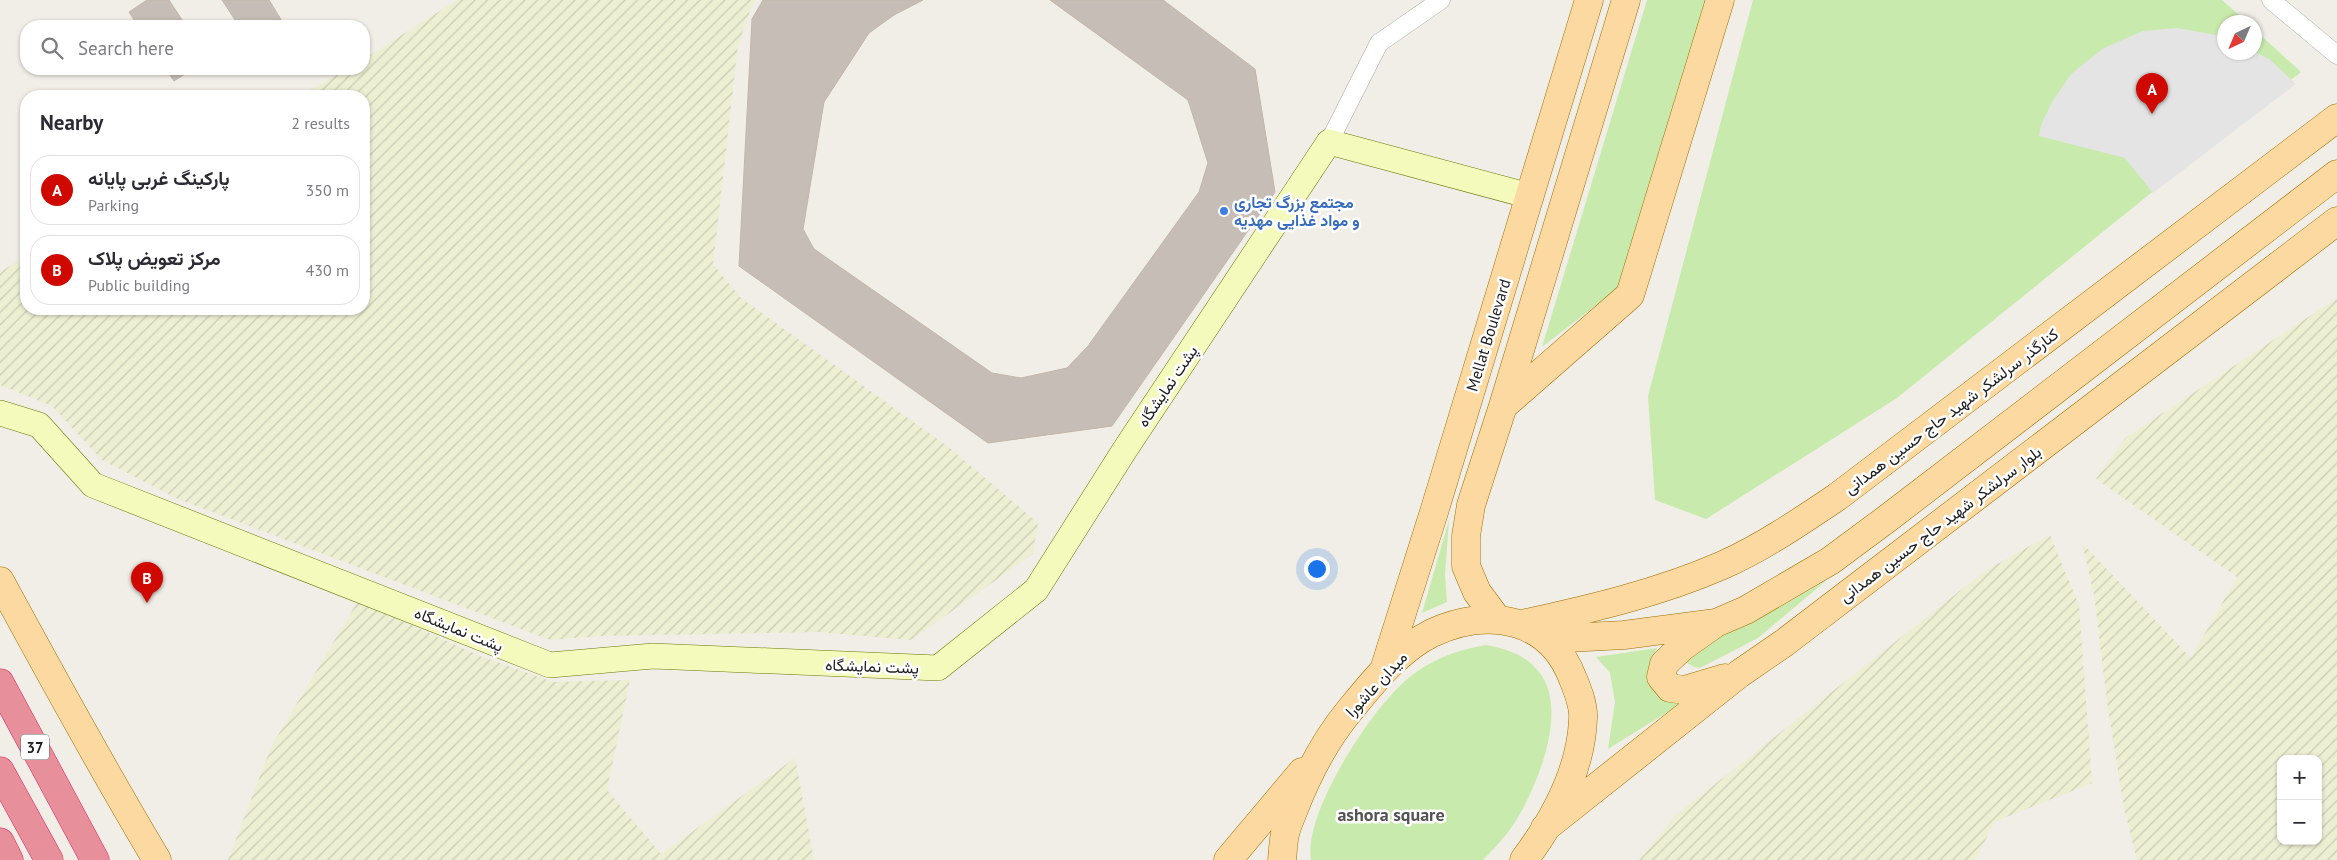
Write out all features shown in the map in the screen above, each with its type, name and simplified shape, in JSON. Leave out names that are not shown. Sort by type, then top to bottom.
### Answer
[{"type":"highway","name":"37","points":[[0,683],[70,810],[95,860]]},
{"type":"highway","points":[[0,772],[49,860]]},
{"type":"highway","points":[[70,810],[103,860]]},
{"type":"highway","points":[[0,842],[9,860]]},
{"type":"main road","name":"Mellat Boulevard","points":[[1384,670],[1434,512],[1589,0]]},
{"type":"main road","points":[[1524,860],[1565,792],[1580,746],[1584,717],[1578,690],[1567,662],[1548,639],[1509,621],[1477,592],[1466,566],[1466,536],[1471,505],[1504,406],[1626,0]]},
{"type":"main road","points":[[1504,406],[1630,295],[1720,0]]},
{"type":"main road","name":"کنارگذر سرلشکر شهید حاج حسین همدانی","points":[[1509,621],[1616,603],[1722,566],[1776,538],[1837,497],[2337,118]]},
{"type":"main road","points":[[1738,674],[1685,690],[1670,688],[1661,677],[1664,664],[1682,647],[1716,623],[1746,610],[1830,561],[2337,174]]},
{"type":"main road","points":[[1530,196],[1564,206]]},
{"type":"main road","name":"بلوار سرلشکر شهید حاج حسین همدانی","points":[[1545,828],[1738,674],[1784,644],[2337,221]]},
{"type":"main road","points":[[0,582],[73,717],[157,860]]},
{"type":"main road","name":"میدان عاشورا","points":[[1282,860],[1285,834],[1303,786],[1321,750],[1342,720],[1384,670],[1405,650],[1432,633],[1467,621],[1509,621]]},
{"type":"main road","points":[[1548,639],[1624,635],[1716,623]]},
{"type":"main road","points":[[1228,860],[1321,750]]},
{"type":"street","points":[[1442,0],[1379,43],[1329,142],[1530,196]]},
{"type":"street","points":[[2271,0],[2337,55]]},
{"type":"street","name":"پشت نمایشگاه","points":[[0,413],[39,425],[93,485],[550,665],[652,656],[938,668],[1036,590],[1124,451],[1329,142]]},
{"type":"green space","points":[[457,0],[754,0],[738,45],[713,264],[741,298],[951,449],[1038,523],[1033,554],[911,640],[818,632],[601,636],[550,640],[178,499],[102,460],[52,406],[0,385],[0,272],[20,260],[20,315],[370,315],[370,90],[310,90],[337,75],[370,75],[370,55]]},
{"type":"green space","points":[[1647,0],[1709,0],[1622,285],[1542,347]]},
{"type":"green space","points":[[1753,0],[2222,0],[2239,15],[2217,15],[2217,60],[2262,60],[2262,36],[2301,72],[1897,398],[1706,519],[1655,500],[1648,396]]},
{"type":"green space","points":[[2337,298],[2337,860],[2137,860],[2124,808],[2108,709],[2094,595],[2082,543],[2191,658],[2237,577],[2096,479],[2125,438]]},
{"type":"green space","points":[[1449,520],[1445,575],[1447,602],[1422,613]]},
{"type":"green space","points":[[2050,535],[2079,605],[2092,783],[1994,822],[1976,860],[1639,860],[1677,814],[1985,571]]},
{"type":"green space","points":[[1827,580],[1758,638],[1700,668],[1687,663],[1688,655],[1693,650],[1751,623]]},
{"type":"green space","points":[[358,601],[480,656],[553,682],[630,680],[607,790],[661,854],[795,758],[814,860],[228,860],[271,747]]},
{"type":"green space","points":[[1486,645],[1516,654],[1534,666],[1548,689],[1551,708],[1550,730],[1538,776],[1519,816],[1506,835],[1483,860],[1311,860],[1311,840],[1317,817],[1328,791],[1358,739],[1390,696],[1404,682],[1432,662],[1453,653]]},
{"type":"green space","points":[[1657,648],[1652,658],[1687,700],[1608,749],[1615,702],[1610,673],[1596,657]]},
{"type":"shaded area","points":[[2177,28],[2217,35],[2217,60],[2262,60],[2262,56],[2269,59],[2296,84],[2153,193],[2125,158],[2039,136],[2041,125],[2052,102],[2071,74],[2104,48],[2143,31]]},
{"type":"building","points":[[147,0],[169,0],[182,20],[134,20],[129,12]]},
{"type":"building","points":[[222,0],[269,0],[281,20],[235,20]]},
{"type":"building","name":"مجتمع بزرگ تجاری و مواد غذایی مهدیه","points":[[763,0],[923,0],[894,15],[869,33],[824,102],[803,229],[814,249],[992,373],[1021,378],[1067,368],[1088,346],[1199,192],[1208,163],[1188,100],[1050,0],[1163,0],[1255,69],[1275,192],[1112,426],[988,443],[739,266],[752,19]]},
{"type":"building","points":[[170,75],[184,75],[174,81]]},
{"type":"place","name":"پارکینگ غربی پایانه","points":[[2152,114]]},
{"type":"place","name":"مجتمع بزرگ تجاری و مواد غذایی مهدیه","points":[[1224,211]]},
{"type":"place","name":"مرکز تعویض پلاک","points":[[147,603]]},
{"type":"district","name":"ashora square","points":[[1391,814]]}]
